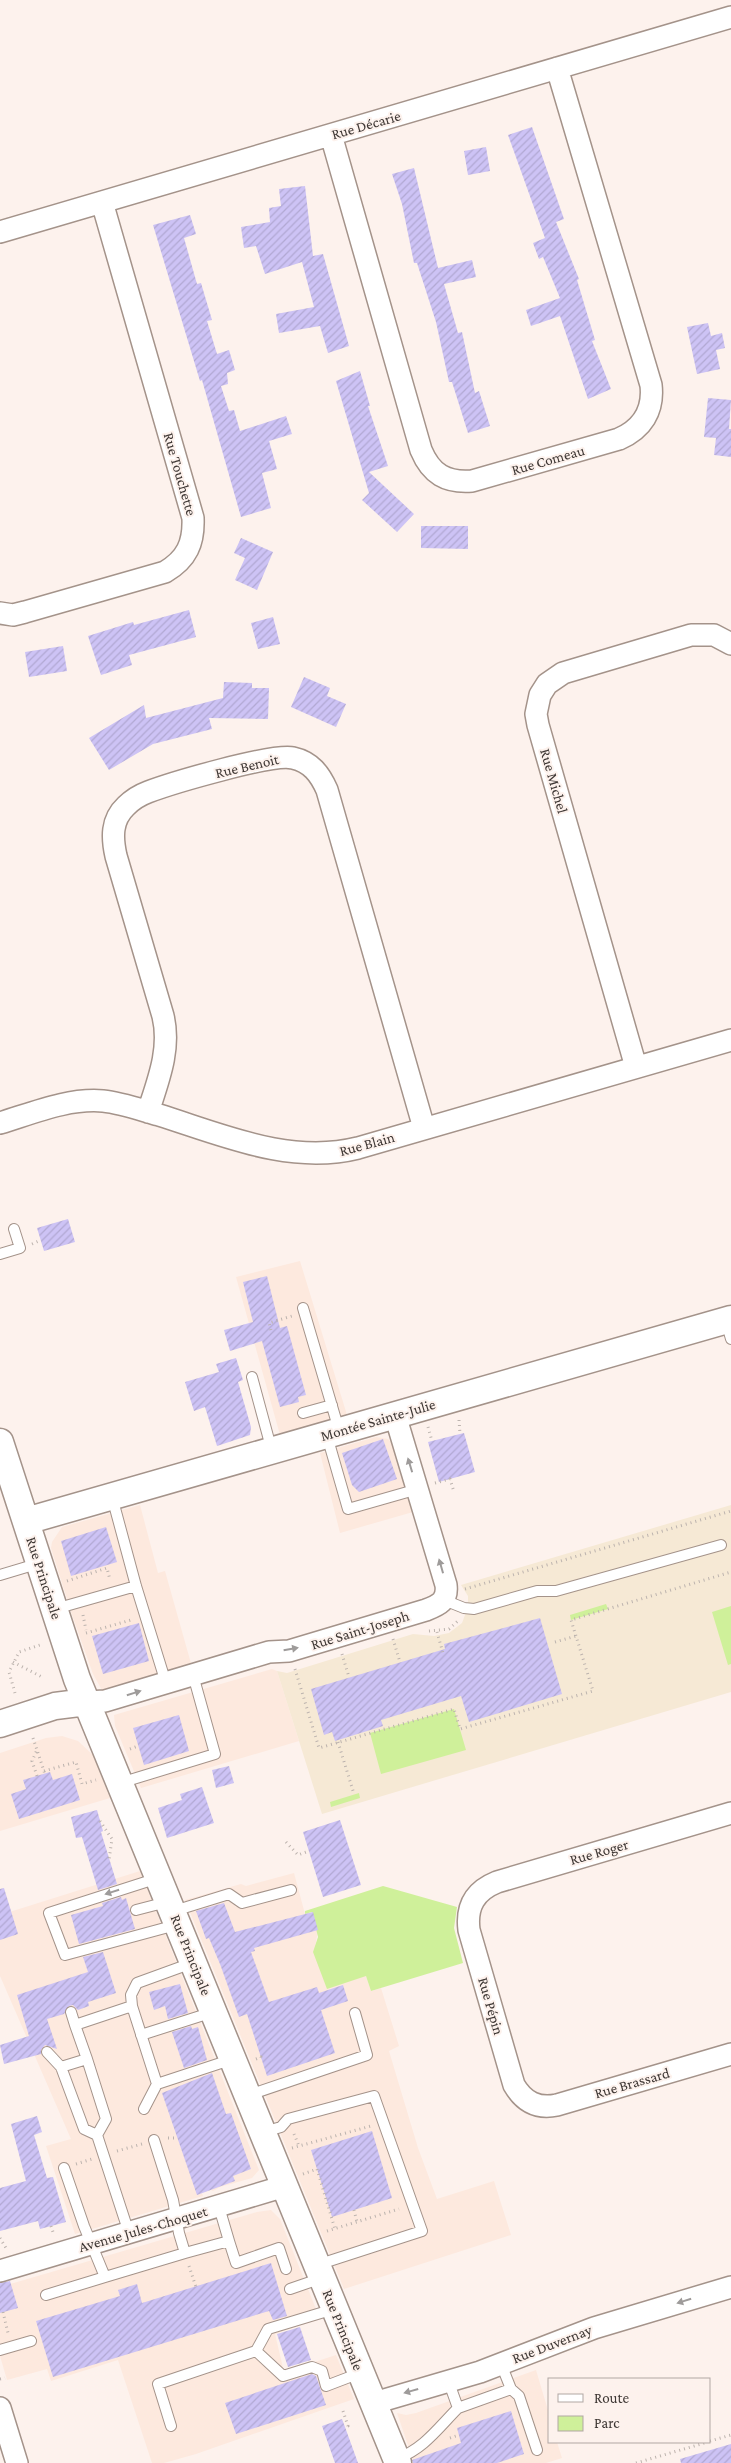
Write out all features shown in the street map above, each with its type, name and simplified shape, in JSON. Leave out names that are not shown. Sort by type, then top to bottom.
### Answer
[{"type":"street","name":"Rue Décarie","points":[[0,232],[731,18]]},
{"type":"street","name":"Rue Comeau","points":[[331,135],[421,450],[430,469],[451,480],[472,482],[619,439],[638,428],[645,419],[652,398],[651,386],[557,68]]},
{"type":"street","name":"Rue Touchette","points":[[0,613],[13,615],[165,572],[176,565],[191,545],[193,518],[102,202]]},
{"type":"street","name":"Rue Michel","points":[[636,1066],[538,725],[537,703],[546,684],[554,678],[575,669],[690,635],[714,635],[731,644]]},
{"type":"street","name":"Rue Benoit","points":[[148,1112],[161,1071],[166,1034],[163,1016],[116,856],[113,829],[124,807],[148,792],[282,756],[310,765],[322,778],[327,790],[424,1128]]},
{"type":"street","name":"Rue Blain","points":[[0,1123],[56,1106],[88,1101],[103,1101],[148,1112],[254,1144],[306,1154],[339,1153],[731,1040]]},
{"type":"street","name":"Montée Sainte-Julie","points":[[26,1521],[395,1415],[729,1326]]},
{"type":"street","points":[[395,1415],[423,1487],[446,1586],[452,1595]]},
{"type":"street","name":"Rue Principale","points":[[0,1442],[112,1780],[169,1904],[263,2133],[290,2181],[319,2271],[397,2461]]},
{"type":"street","name":"Rue Saint-Joseph","points":[[87,1702],[105,1702],[269,1652],[289,1651],[436,1607],[452,1595]]},
{"type":"street","points":[[0,1724],[55,1706],[87,1702]]},
{"type":"street","name":"Rue Roger","points":[[472,1900],[479,1892],[497,1882],[731,1813]]},
{"type":"street","name":"Rue Pépin","points":[[472,1900],[469,1908],[469,1930],[514,2085],[519,2094],[533,2104]]},
{"type":"street","name":"Rue Brassard","points":[[533,2104],[540,2106],[557,2105],[731,2054]]},
{"type":"street","name":"Avenue Jules-Choquet","points":[[0,2271],[219,2207],[290,2181]]},
{"type":"street","name":"Rue Duvernay","points":[[374,2403],[501,2364],[594,2328],[731,2287]]},
{"type":"street","points":[[0,2408],[16,2463]]},
{"type":"lane","points":[[0,1254],[20,1248],[14,1229]]},
{"type":"lane","points":[[304,1310],[332,1405],[333,1433],[348,1509],[423,1487]]},
{"type":"lane","points":[[252,1377],[272,1450]]},
{"type":"lane","points":[[303,1413],[332,1405]]},
{"type":"lane","points":[[112,1496],[136,1586],[166,1683]]},
{"type":"lane","points":[[452,1595],[468,1609],[474,1609],[537,1591],[556,1590],[721,1545]]},
{"type":"lane","points":[[0,1575],[40,1564]]},
{"type":"lane","points":[[54,1609],[136,1586]]},
{"type":"lane","points":[[112,1780],[215,1754],[193,1675]]},
{"type":"lane","points":[[136,1910],[229,1894],[242,1903],[291,1890]]},
{"type":"lane","points":[[169,1904],[65,1955],[49,1913],[169,1904]]},
{"type":"lane","points":[[157,2084],[132,2006],[131,1996],[138,1983],[193,1962]]},
{"type":"lane","points":[[75,2025],[132,2006]]},
{"type":"lane","points":[[72,2012],[106,2119],[97,2135],[129,2234]]},
{"type":"lane","points":[[141,2035],[214,2012]]},
{"type":"lane","points":[[248,2095],[367,2055],[355,2014]]},
{"type":"lane","points":[[47,2052],[62,2067],[84,2129],[97,2135]]},
{"type":"lane","points":[[62,2067],[87,2059]]},
{"type":"lane","points":[[144,2109],[157,2084],[233,2059]]},
{"type":"lane","points":[[263,2133],[281,2127],[288,2120],[374,2096],[422,2231],[319,2271],[290,2289]]},
{"type":"lane","points":[[154,2140],[173,2200],[185,2253]]},
{"type":"lane","points":[[64,2168],[105,2277]]},
{"type":"lane","points":[[219,2207],[236,2263],[279,2248],[286,2269]]},
{"type":"lane","points":[[46,2294],[229,2241]]},
{"type":"lane","points":[[171,2426],[158,2384],[256,2351],[268,2329],[335,2309]]},
{"type":"lane","points":[[0,2350],[31,2341]]},
{"type":"lane","points":[[256,2351],[283,2376],[312,2367],[322,2371],[326,2386],[361,2373]]},
{"type":"lane","points":[[501,2364],[511,2389],[520,2396],[537,2450]]},
{"type":"lane","points":[[448,2380],[458,2408]]},
{"type":"lane","points":[[397,2461],[430,2440],[458,2408],[511,2389]]},
{"type":"path","points":[[36,1242],[41,1240]]},
{"type":"path","points":[[271,1330],[269,1323],[304,1310]]},
{"type":"path","points":[[457,1412],[461,1428],[460,1434]]},
{"type":"path","points":[[423,1487],[450,1479],[454,1492]]},
{"type":"path","points":[[452,1595],[731,1511]]},
{"type":"path","points":[[59,1584],[107,1568]]},
{"type":"path","points":[[294,1667],[319,1748],[454,1709],[460,1729],[592,1692],[572,1620],[731,1572]]},
{"type":"path","points":[[86,1633],[137,1618]]},
{"type":"path","points":[[437,1632],[443,1654]]},
{"type":"path","points":[[555,1642],[576,1636]]},
{"type":"path","points":[[392,1637],[400,1662]]},
{"type":"path","points":[[14,1693],[9,1672],[13,1662],[19,1652],[40,1645]]},
{"type":"path","points":[[342,1653],[349,1678]]},
{"type":"path","points":[[13,1662],[44,1678]]},
{"type":"path","points":[[33,1738],[44,1772],[76,1762],[82,1784],[112,1780]]},
{"type":"path","points":[[338,1742],[354,1794]]},
{"type":"path","points":[[37,1776],[32,1761],[38,1750]]},
{"type":"path","points":[[100,1821],[112,1839],[109,1860]]},
{"type":"path","points":[[286,1842],[298,1855],[309,1851]]},
{"type":"path","points":[[285,2150],[374,2125],[376,2133]]},
{"type":"path","points":[[64,2168],[154,2140],[176,2138]]},
{"type":"path","points":[[290,2181],[317,2169],[335,2229]]},
{"type":"path","points":[[354,2210],[357,2222]]},
{"type":"path","points":[[319,2234],[396,2210]]},
{"type":"path","points":[[51,2226],[54,2238]]},
{"type":"path","points":[[185,2253],[196,2286]]},
{"type":"path","points":[[3,2312],[7,2328]]},
{"type":"path","points":[[0,2379],[5,2378]]},
{"type":"path","points":[[343,2410],[348,2426],[345,2427]]},
{"type":"path","points":[[711,2440],[731,2435]]},
{"type":"path","points":[[636,2463],[702,2443]]},
{"type":"shaded area","points":[[300,1261],[347,1415],[280,1435],[236,1277]]},
{"type":"shaded area","points":[[376,1437],[388,1439],[392,1443],[413,1512],[340,1533],[320,1453]]},
{"type":"shaded area","points":[[140,1505],[158,1573],[165,1571],[192,1667],[103,1692],[93,1674],[72,1615],[51,1548],[52,1542],[62,1527]]},
{"type":"shaded area","points":[[731,1505],[731,1692],[322,1814],[277,1671],[287,1673],[413,1634],[434,1636],[449,1633],[462,1623],[468,1607],[468,1596],[461,1585]]},
{"type":"shaded area","points":[[272,1669],[277,1671],[299,1741],[141,1788],[115,1726],[114,1715]]},
{"type":"shaded area","points":[[62,1736],[78,1741],[93,1755],[110,1798],[0,1831],[0,1753],[46,1738]]},
{"type":"shaded area","points":[[140,1871],[259,2170],[252,2178],[202,2193],[203,2196],[75,2234],[46,2146],[71,2139],[0,1976],[0,1915]]},
{"type":"shaded area","points":[[294,1873],[305,1914],[312,1912],[318,1930],[315,1948],[366,1976],[371,1991],[381,1988],[399,2046],[389,2051],[418,2148],[437,2199],[494,2181],[511,2235],[344,2289],[185,1900],[241,1884],[246,1886]]},
{"type":"shaded area","points":[[271,2210],[280,2219],[320,2319],[275,2334],[284,2372],[336,2355],[354,2399],[196,2454],[164,2463],[152,2463],[118,2360],[51,2381],[47,2369],[7,2380],[0,2356],[0,2287],[257,2212]]},
{"type":"shaded area","points":[[536,2370],[548,2410],[548,2443],[557,2443],[562,2458],[546,2463],[414,2463],[397,2413],[406,2415]]},
{"type":"green space","points":[[606,1604],[608,1609],[571,1620],[570,1615]]},
{"type":"green space","points":[[731,1606],[731,1664],[728,1665],[712,1612]]},
{"type":"green space","points":[[454,1709],[466,1750],[381,1774],[370,1733]]},
{"type":"green space","points":[[359,1793],[360,1798],[331,1807],[330,1802]]},
{"type":"green space","points":[[383,1886],[457,1907],[454,1928],[463,1963],[371,1991],[366,1976],[327,1989],[313,1952],[318,1937],[312,1912],[305,1914],[305,1911]]},
{"type":"building","points":[[532,127],[564,219],[556,222],[579,279],[577,280],[595,340],[592,341],[611,389],[588,399],[560,316],[531,326],[526,310],[560,298],[543,257],[539,259],[533,243],[545,238],[508,135]]},
{"type":"building","points":[[486,147],[490,171],[468,175],[464,151]]},
{"type":"building","points":[[414,168],[438,268],[472,260],[476,277],[444,284],[458,333],[462,332],[475,393],[479,391],[490,426],[468,433],[452,382],[449,382],[436,322],[417,263],[414,263],[402,204],[392,174]]},
{"type":"building","points":[[305,186],[313,256],[323,254],[349,346],[328,353],[320,326],[279,333],[276,314],[314,307],[302,262],[265,274],[256,246],[244,248],[241,227],[270,222],[269,208],[281,206],[279,189]]},
{"type":"building","points":[[190,215],[196,234],[184,238],[197,284],[201,283],[212,320],[207,321],[217,354],[229,350],[235,370],[227,373],[228,384],[221,386],[229,411],[234,410],[240,431],[286,416],[292,434],[269,441],[277,469],[262,473],[271,508],[241,517],[202,380],[200,381],[153,225]]},
{"type":"building","points":[[708,323],[711,336],[722,333],[725,348],[716,350],[720,369],[697,374],[687,327]]},
{"type":"building","points":[[360,371],[370,406],[368,406],[388,466],[369,472],[414,514],[397,532],[362,500],[369,493],[336,381]]},
{"type":"building","points":[[708,398],[731,400],[729,429],[731,429],[731,457],[714,455],[716,438],[704,437]]},
{"type":"building","points":[[421,526],[468,526],[468,549],[421,548]]},
{"type":"building","points":[[241,538],[273,552],[257,590],[235,580],[245,558],[234,553]]},
{"type":"building","points":[[189,610],[196,637],[129,655],[132,665],[101,675],[88,636],[133,622],[134,625]]},
{"type":"building","points":[[273,617],[280,644],[258,649],[251,623]]},
{"type":"building","points":[[63,646],[67,671],[29,677],[25,652]]},
{"type":"building","points":[[304,677],[330,688],[327,696],[346,704],[336,727],[291,707]]},
{"type":"building","points":[[224,682],[252,683],[252,688],[269,688],[268,719],[209,718],[212,729],[153,744],[109,770],[89,738],[144,705],[146,718],[223,698]]},
{"type":"building","points":[[68,1219],[75,1242],[44,1251],[37,1228]]},
{"type":"building","points":[[267,1276],[280,1328],[287,1326],[306,1395],[298,1397],[299,1402],[280,1407],[262,1341],[230,1351],[224,1330],[253,1322],[243,1282]]},
{"type":"building","points":[[236,1358],[243,1380],[238,1382],[251,1427],[250,1435],[217,1446],[205,1407],[194,1411],[185,1382],[219,1372],[216,1364]]},
{"type":"building","points":[[464,1433],[475,1472],[439,1482],[428,1442]]},
{"type":"building","points":[[383,1439],[397,1479],[359,1492],[352,1485],[342,1453]]},
{"type":"building","points":[[106,1527],[117,1562],[71,1576],[61,1541]]},
{"type":"building","points":[[540,1618],[562,1694],[469,1722],[461,1696],[381,1720],[383,1726],[335,1741],[332,1732],[324,1735],[311,1689],[445,1649],[444,1644]]},
{"type":"building","points":[[139,1623],[149,1661],[103,1674],[92,1636]]},
{"type":"building","points":[[179,1715],[189,1751],[144,1765],[133,1728]]},
{"type":"building","points":[[229,1766],[234,1783],[216,1788],[212,1770]]},
{"type":"building","points":[[50,1772],[53,1780],[72,1774],[80,1800],[19,1819],[11,1794],[26,1789],[23,1780]]},
{"type":"building","points":[[202,1787],[214,1823],[167,1838],[158,1808],[182,1800],[180,1794]]},
{"type":"building","points":[[97,1810],[103,1831],[101,1832],[117,1884],[98,1890],[82,1837],[76,1838],[71,1817]]},
{"type":"building","points":[[340,1820],[361,1885],[323,1897],[303,1832]]},
{"type":"building","points":[[4,1888],[18,1934],[0,1940],[0,1889]]},
{"type":"building","points":[[121,1897],[122,1900],[126,1898],[135,1929],[79,1944],[71,1915],[103,1906],[102,1903]]},
{"type":"building","points":[[224,1903],[235,1932],[313,1912],[318,1930],[254,1948],[255,1951],[251,1952],[269,2002],[317,1987],[319,1993],[343,1985],[348,2001],[321,2010],[335,2053],[267,2076],[247,2014],[239,2017],[220,1964],[209,1938],[206,1939],[196,1911]]},
{"type":"building","points":[[103,1952],[116,1993],[88,2002],[89,2006],[78,2010],[73,2005],[69,2006],[64,2014],[47,2019],[57,2049],[45,2045],[41,2050],[41,2054],[4,2064],[0,2045],[29,2036],[17,1995],[88,1972],[83,1957]]},
{"type":"building","points":[[180,1984],[188,2013],[168,2019],[165,2006],[154,2010],[149,1992]]},
{"type":"building","points":[[191,2026],[192,2029],[198,2027],[207,2060],[184,2068],[172,2032]]},
{"type":"building","points":[[212,2073],[226,2114],[231,2113],[251,2169],[233,2176],[235,2181],[197,2195],[162,2093]]},
{"type":"building","points":[[37,2116],[42,2132],[34,2135],[47,2178],[53,2177],[66,2222],[40,2229],[38,2221],[0,2231],[0,2188],[26,2181],[11,2124]]},
{"type":"building","points":[[372,2131],[392,2198],[332,2217],[311,2150]]},
{"type":"building","points":[[271,2263],[287,2316],[273,2320],[269,2311],[53,2377],[36,2321],[120,2296],[118,2290],[137,2284],[142,2303]]},
{"type":"building","points":[[10,2281],[18,2308],[0,2313],[0,2283]]},
{"type":"building","points":[[300,2327],[311,2360],[288,2367],[277,2334]]},
{"type":"building","points":[[312,2374],[316,2376],[326,2405],[236,2434],[225,2403]]},
{"type":"building","points":[[511,2411],[524,2454],[497,2463],[413,2463],[412,2460],[461,2443],[457,2428]]},
{"type":"building","points":[[342,2419],[358,2463],[335,2463],[322,2426]]},
{"type":"building","points":[[731,2444],[731,2463],[681,2463],[680,2459]]}]
